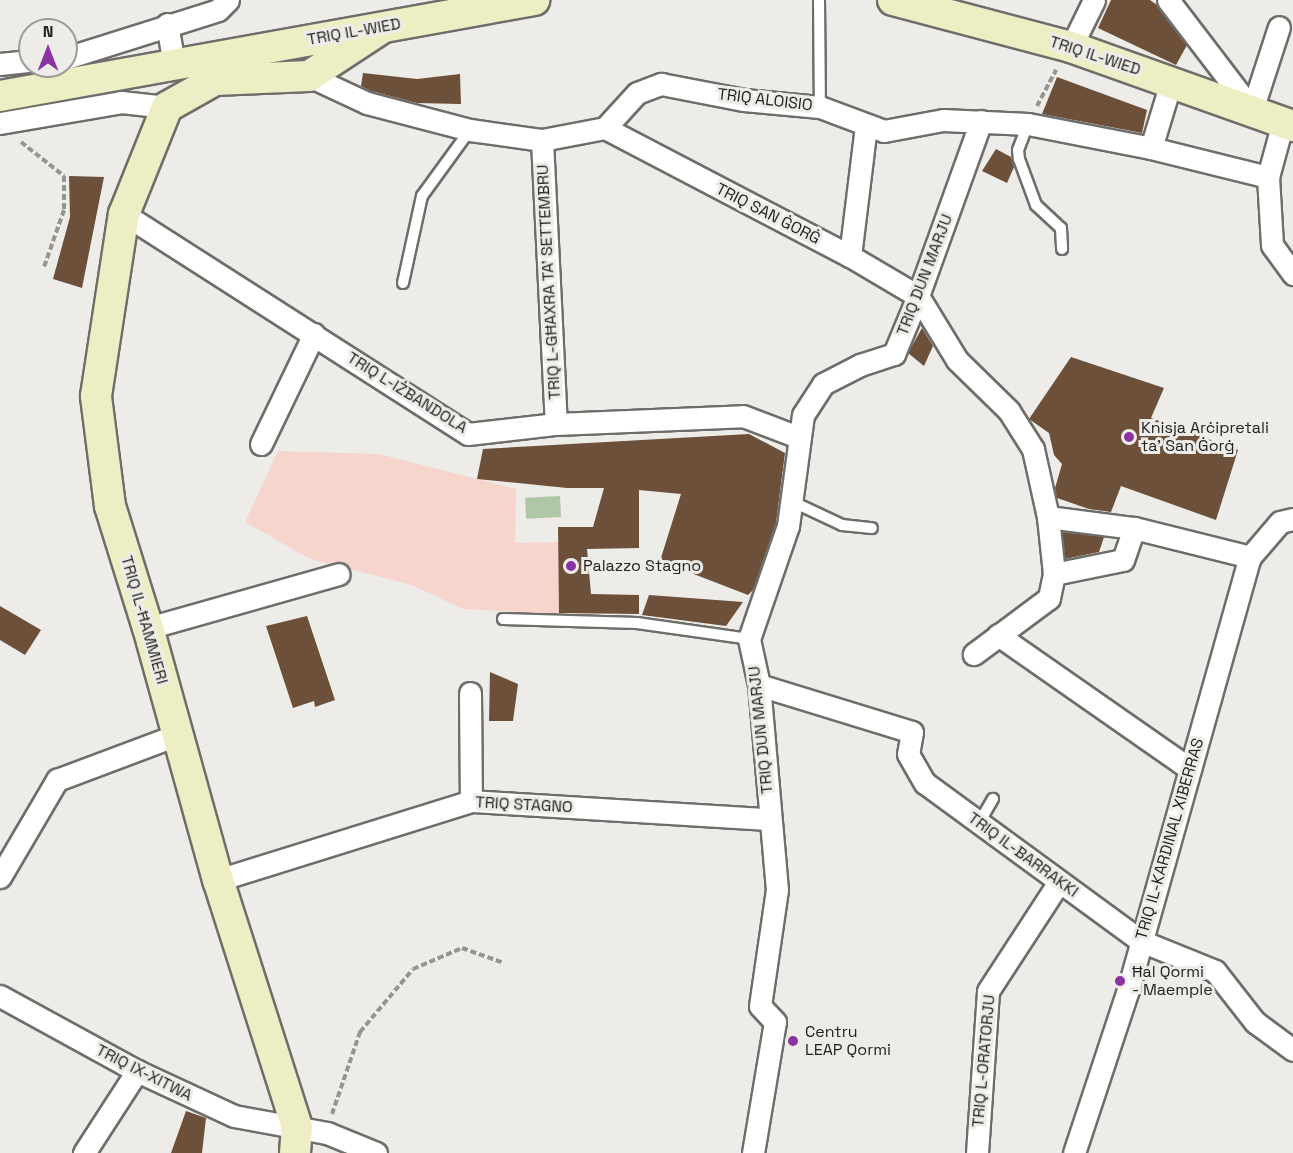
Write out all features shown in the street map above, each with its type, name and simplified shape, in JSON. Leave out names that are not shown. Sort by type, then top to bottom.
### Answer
[{"type":"street","points":[[78,54],[166,24],[218,10],[228,0]]},
{"type":"street","name":"TRIQ IL-WIED","points":[[0,96],[534,0]]},
{"type":"street","name":"TRIQ IL-WIED","points":[[893,0],[1071,46],[1288,124]]},
{"type":"street","points":[[1071,46],[1094,0]]},
{"type":"street","points":[[1168,0],[1252,110]]},
{"type":"street","points":[[166,24],[174,64]]},
{"type":"street","points":[[1252,110],[1279,27]]},
{"type":"street","points":[[309,76],[382,28]]},
{"type":"street","points":[[0,64],[18,62]]},
{"type":"street","points":[[8,130],[121,102],[166,107],[215,80],[309,76],[367,104],[470,130],[542,140],[605,128]]},
{"type":"street","points":[[1151,148],[1172,81]]},
{"type":"street","name":"TRIQ ALOISIO","points":[[605,128],[637,93],[662,84],[744,100],[820,107],[884,131],[943,120],[1028,124],[1151,148],[1268,177]]},
{"type":"street","name":"TRIQ IL-ĦAMMIERI","points":[[166,107],[124,214],[96,396],[110,506],[148,628],[218,880],[296,1140]]},
{"type":"street","name":"TRIQ DUN MARJU","points":[[753,1153],[775,1022],[760,1006],[777,890],[759,685],[749,639],[788,526],[798,437],[803,415],[823,384],[860,365],[894,354],[918,296],[981,122]]},
{"type":"street","points":[[850,256],[866,124]]},
{"type":"street","points":[[1288,124],[1268,177],[1272,245],[1293,274]]},
{"type":"street","name":"TRIQ SAN ĠORĠ","points":[[605,128],[850,256],[918,296],[957,360],[1009,411],[1033,449],[1048,517],[1054,574],[1048,598],[974,654]]},
{"type":"street","name":"TRIQ L-GĦAXRA TA' SETTEMBRU","points":[[542,140],[556,424]]},
{"type":"street","name":"TRIQ L-IŻBANDOLA","points":[[124,214],[315,334],[468,434],[556,424],[742,416],[798,437]]},
{"type":"street","points":[[261,444],[315,334]]},
{"type":"street","points":[[1048,517],[1134,528],[1250,557],[1280,522],[1293,519]]},
{"type":"street","points":[[1054,574],[1123,560],[1134,528]]},
{"type":"street","name":"TRIQ IL-KARDINAL XIBERRAS","points":[[1074,1153],[1128,990],[1250,557]]},
{"type":"street","points":[[148,628],[339,574]]},
{"type":"street","points":[[998,635],[1190,769]]},
{"type":"street","name":"TRIQ IL-BARRAKKI","points":[[759,685],[912,732],[908,754],[925,783],[1141,941],[1215,971],[1255,1022],[1293,1050]]},
{"type":"street","points":[[470,693],[471,801]]},
{"type":"street","points":[[0,877],[57,780],[177,735]]},
{"type":"street","name":"TRIQ STAGNO","points":[[218,880],[471,801],[769,819]]},
{"type":"street","name":"TRIQ L-ORATORJU","points":[[977,1153],[988,991],[1059,882]]},
{"type":"street","name":"TRIQ IX-XITWA","points":[[0,996],[137,1071],[234,1116],[296,1140],[327,1133],[376,1153]]},
{"type":"street","points":[[84,1153],[137,1071]]},
{"type":"lane","points":[[819,0],[820,107]]},
{"type":"lane","points":[[1028,124],[1018,150],[1019,159],[1036,205],[1061,228],[1062,249]]},
{"type":"lane","points":[[403,283],[422,196],[470,130]]},
{"type":"lane","points":[[790,501],[842,525],[872,528]]},
{"type":"lane","points":[[503,619],[637,623],[749,639]]},
{"type":"lane","points":[[979,823],[993,799]]},
{"type":"path","points":[[1028,124],[1071,46]]},
{"type":"path","points":[[8,130],[64,176],[64,210],[44,267]]},
{"type":"path","points":[[327,1133],[360,1032],[413,969],[462,948],[504,963]]},
{"type":"shaded area","points":[[278,451],[379,454],[516,489],[515,543],[559,542],[559,614],[463,609],[412,585],[310,559],[245,522]]},
{"type":"shaded area","points":[[560,496],[561,517],[526,519],[525,498]]},
{"type":"building","points":[[1111,0],[1150,0],[1157,5],[1187,45],[1176,65],[1098,28]]},
{"type":"building","points":[[363,73],[417,79],[460,74],[461,104],[417,103],[371,91],[361,86]]},
{"type":"building","points":[[1057,77],[1147,110],[1142,133],[1042,114]]},
{"type":"building","points":[[996,149],[1011,157],[1014,167],[1007,183],[982,171]]},
{"type":"building","points":[[69,176],[104,177],[82,288],[53,279],[70,217]]},
{"type":"building","points":[[922,328],[933,346],[924,366],[908,353]]},
{"type":"building","name":"Knisja Arċipretali ta' San Ġorġ","points":[[1071,357],[1164,388],[1151,418],[1238,450],[1216,520],[1121,486],[1111,512],[1089,509],[1057,498],[1055,488],[1062,464],[1054,455],[1049,433],[1029,419]]},
{"type":"building","points":[[749,434],[785,453],[776,523],[753,590],[748,595],[660,561],[681,494],[639,490],[639,548],[587,549],[591,594],[639,595],[639,614],[559,613],[558,527],[593,527],[604,488],[567,488],[477,479],[483,449]]},
{"type":"building","points":[[1062,532],[1104,537],[1099,552],[1065,559]]},
{"type":"building","points":[[649,595],[743,602],[726,626],[642,615]]},
{"type":"building","points":[[0,606],[41,630],[25,655],[0,640]]},
{"type":"building","points":[[307,616],[335,700],[315,707],[314,701],[293,708],[266,626]]},
{"type":"building","points":[[490,672],[518,684],[513,721],[489,721]]},
{"type":"building","points":[[186,1111],[206,1118],[202,1153],[171,1153]]},
{"type":"place","name":"Knisja Arċipretali ta' San Ġorġ","points":[[1129,437]]},
{"type":"place","name":"Palazzo Stagno","points":[[571,566]]},
{"type":"place","name":"Ħal Qormi - Maemple","points":[[1120,981]]},
{"type":"place","name":"Centru LEAP Qormi","points":[[793,1041]]}]
